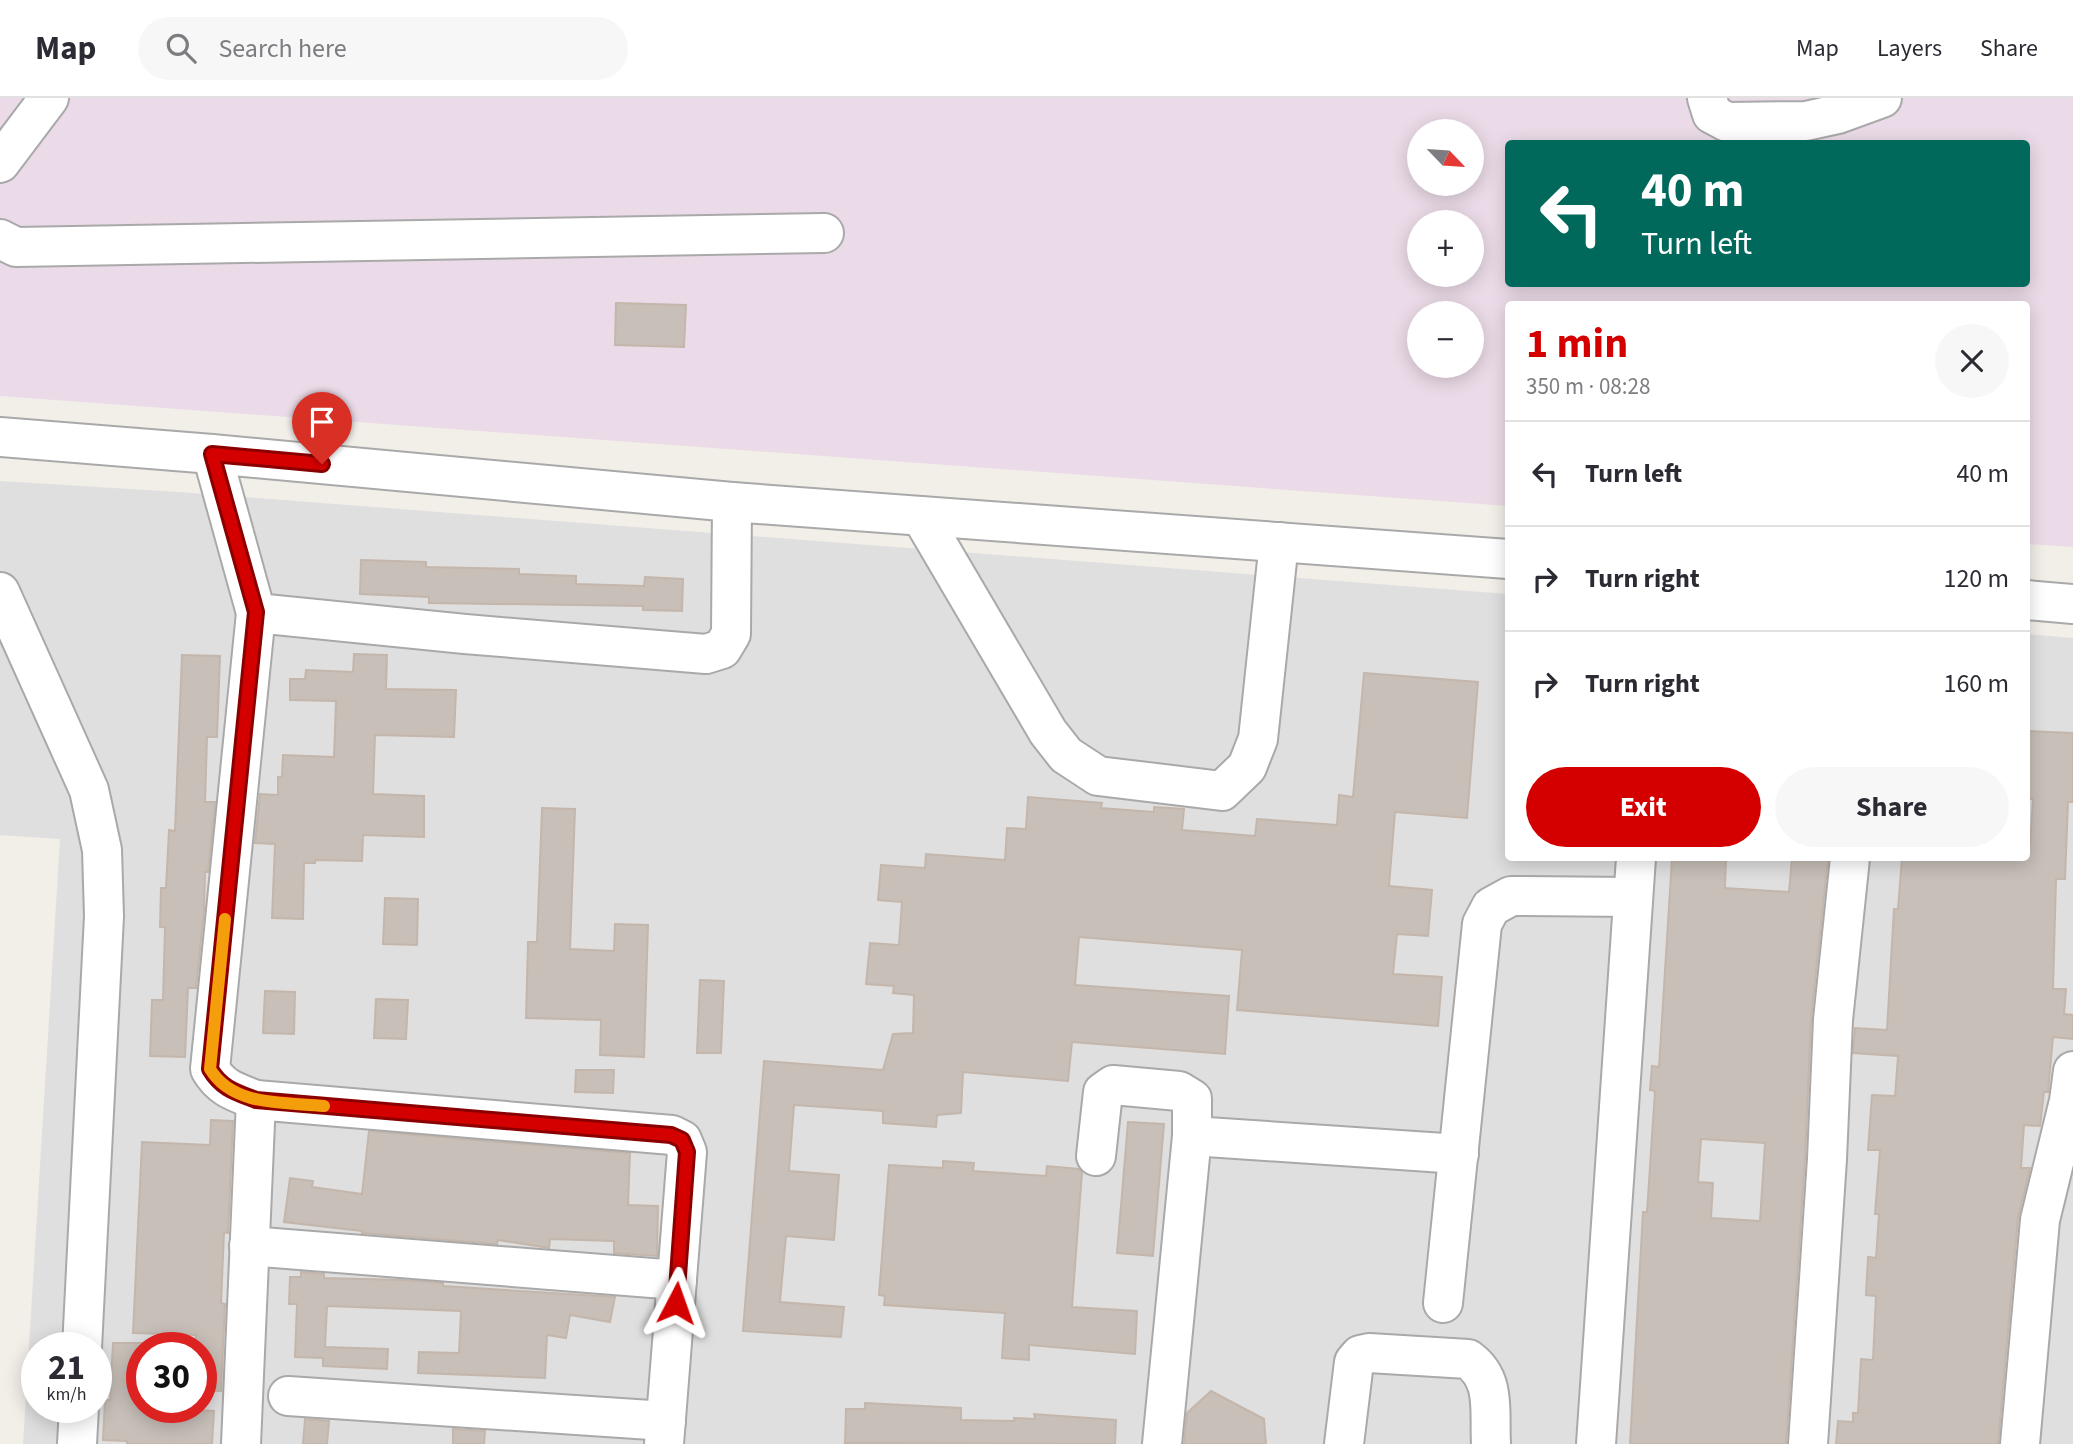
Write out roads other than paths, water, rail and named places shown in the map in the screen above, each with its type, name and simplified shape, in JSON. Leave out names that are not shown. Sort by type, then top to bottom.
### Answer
[{"type":"street","points":[[0,163],[49,98]]},
{"type":"street","points":[[1707,98],[1712,114],[1727,122],[1806,121],[1838,114],[1882,98]]},
{"type":"street","points":[[0,239],[16,247],[824,233]]},
{"type":"street","points":[[0,437],[732,502],[1505,559]]},
{"type":"street","points":[[212,454],[256,612],[210,1069],[216,1080],[227,1089],[256,1100],[671,1135],[682,1140],[687,1152],[665,1433],[288,1396]]},
{"type":"street","points":[[256,612],[465,634],[706,654],[722,649],[731,634],[732,502]]},
{"type":"street","points":[[921,516],[1048,732],[1066,755],[1098,776],[1222,791],[1247,767],[1258,740],[1279,542]]},
{"type":"street","points":[[0,592],[89,790],[102,850],[104,916],[83,1332]]},
{"type":"street","points":[[2030,600],[2073,604]]},
{"type":"street","points":[[1596,1444],[1636,861]]},
{"type":"street","points":[[1808,1444],[1827,1160],[1833,1020],[1850,861]]},
{"type":"street","points":[[1443,1303],[1482,924],[1491,907],[1511,896],[1633,897]]},
{"type":"street","points":[[2020,1444],[2040,1220],[2064,1158],[2073,1071]]},
{"type":"street","points":[[1096,1156],[1103,1092],[1112,1086],[1179,1091],[1192,1099],[1192,1136],[1162,1444]]},
{"type":"street","points":[[241,1444],[256,1100]]},
{"type":"street","points":[[1192,1136],[1459,1154]]},
{"type":"street","points":[[249,1247],[677,1280]]},
{"type":"street","points":[[1343,1444],[1354,1362],[1360,1354],[1369,1353],[1468,1359],[1480,1368],[1488,1382],[1491,1444]]},
{"type":"street","points":[[77,1444],[78,1423]]}]
